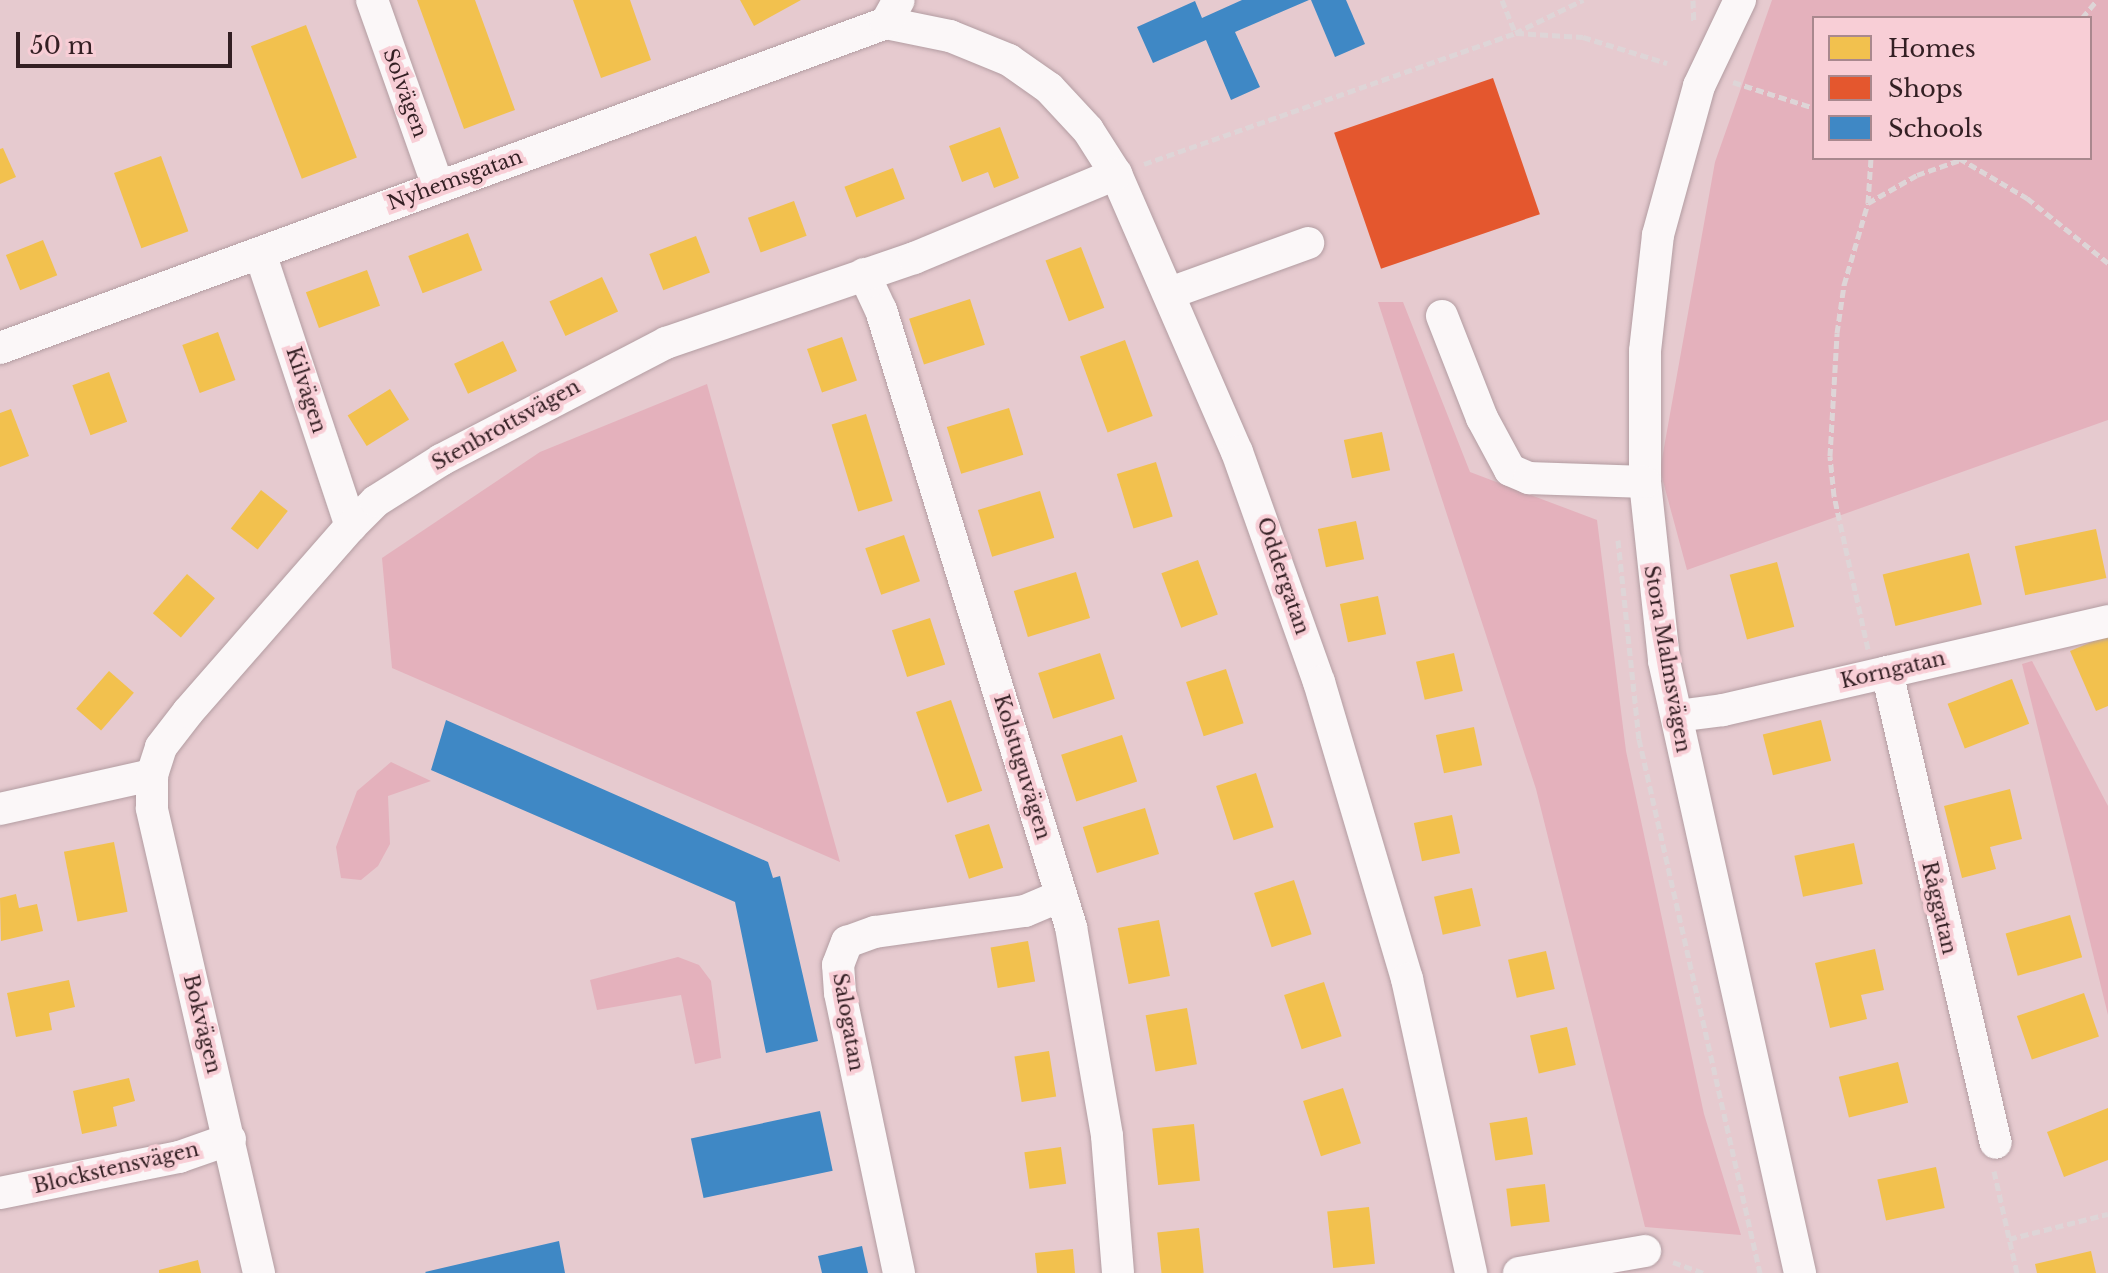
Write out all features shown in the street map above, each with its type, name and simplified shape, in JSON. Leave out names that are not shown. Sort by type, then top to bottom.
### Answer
[{"type":"street","name":"Solvägen","points":[[372,0],[438,186]]},
{"type":"street","name":"Stora Malmsvägen","points":[[1740,0],[1699,86],[1658,235],[1645,351],[1645,482],[1655,610],[1800,1273]]},
{"type":"street","name":"Nyhemsgatan","points":[[0,348],[438,186],[893,11]]},
{"type":"street","name":"Oddergatan","points":[[893,11],[1009,60],[1049,88],[1088,130],[1116,174],[1170,293],[1281,565],[1367,832],[1407,979],[1471,1273]]},
{"type":"street","name":"Stenbrottsvägen","points":[[152,775],[161,747],[188,712],[351,526],[376,501],[441,460],[599,374],[666,343],[864,274],[1116,174]]},
{"type":"street","points":[[1170,293],[1308,243]]},
{"type":"street","name":"Kilvägen","points":[[260,253],[351,526]]},
{"type":"street","name":"Kolstuguvägen","points":[[864,274],[881,310],[1061,896],[1101,1092],[1118,1273]]},
{"type":"street","points":[[1442,316],[1482,418],[1510,470],[1529,478],[1645,482]]},
{"type":"street","name":"Korngatan","points":[[1677,716],[2108,621]]},
{"type":"street","name":"Råggatan","points":[[1887,672],[1996,1143]]},
{"type":"street","points":[[0,809],[152,775]]},
{"type":"street","name":"Bokvägen","points":[[152,775],[159,844],[259,1273]]},
{"type":"street","name":"Salogatan","points":[[899,1273],[840,993],[838,965],[847,942],[875,932],[1025,911],[1061,896]]},
{"type":"street","name":"Blockstensvägen","points":[[0,1193],[179,1157],[230,1139]]},
{"type":"street","points":[[1519,1273],[1645,1251]]},
{"type":"path","points":[[1502,0],[1515,33]]},
{"type":"path","points":[[1116,174],[1515,33],[1583,0]]},
{"type":"path","points":[[2084,16],[2097,0]]},
{"type":"path","points":[[1515,33],[1583,37],[1667,63]]},
{"type":"path","points":[[1720,78],[1812,107]]},
{"type":"path","points":[[1871,160],[1868,203],[1839,321],[1830,456],[1834,496],[1868,650],[1887,672]]},
{"type":"path","points":[[1868,203],[1917,175],[1957,160]]},
{"type":"path","points":[[1965,160],[2027,198],[2108,263]]},
{"type":"path","points":[[1996,1143],[1992,1162],[2017,1273]]},
{"type":"path","points":[[2009,1239],[2108,1214]]},
{"type":"shaded area","points":[[1772,0],[2108,0],[2108,420],[1687,570],[1660,470],[1715,162]]},
{"type":"shaded area","points":[[1378,302],[1403,302],[1470,472],[1597,520],[1626,751],[1704,1114],[1741,1235],[1645,1227],[1536,789]]},
{"type":"shaded area","points":[[707,384],[840,862],[392,668],[382,558],[540,452]]},
{"type":"shaded area","points":[[2032,661],[2108,806],[2108,1015],[2022,664]]},
{"type":"shaded area","points":[[391,762],[431,781],[388,796],[390,844],[378,866],[361,880],[341,878],[336,847],[357,791]]},
{"type":"shaded area","points":[[678,957],[699,965],[711,981],[721,1058],[695,1064],[681,995],[597,1010],[590,980]]},
{"type":"building: Homes","points":[[417,0],[475,0],[515,110],[464,129]]},
{"type":"building: Homes","points":[[573,0],[630,0],[651,60],[601,78]]},
{"type":"building: Homes","points":[[740,0],[801,0],[754,26]]},
{"type":"building: Homes","points":[[306,25],[357,158],[302,179],[251,46]]},
{"type":"building: Homes","points":[[1000,127],[1019,178],[994,188],[988,172],[962,182],[949,146]]},
{"type":"building: Homes","points":[[3,148],[16,177],[0,184],[0,149]]},
{"type":"building: Homes","points":[[161,156],[188,231],[141,248],[114,173]]},
{"type":"building: Homes","points":[[893,168],[905,199],[856,217],[844,187]]},
{"type":"building: Homes","points":[[794,201],[807,236],[761,253],[748,218]]},
{"type":"building: Homes","points":[[468,233],[482,270],[423,293],[408,256]]},
{"type":"building: Homes","points":[[696,236],[710,272],[663,290],[649,254]]},
{"type":"building: Homes","points":[[43,240],[57,275],[20,290],[6,255]]},
{"type":"building: Homes","points":[[1081,247],[1104,308],[1069,321],[1046,261]]},
{"type":"building: Homes","points":[[367,270],[380,306],[319,328],[306,292]]},
{"type":"building: Homes","points":[[602,277],[618,311],[565,336],[549,302]]},
{"type":"building: Homes","points":[[970,299],[985,345],[924,364],[909,319]]},
{"type":"building: Homes","points":[[218,332],[235,380],[200,393],[182,345]]},
{"type":"building: Homes","points":[[842,337],[857,380],[822,393],[807,349]]},
{"type":"building: Homes","points":[[1125,340],[1153,416],[1108,433],[1080,356]]},
{"type":"building: Homes","points":[[503,341],[517,371],[468,394],[454,364]]},
{"type":"building: Homes","points":[[109,372],[127,422],[90,435],[72,385]]},
{"type":"building: Homes","points":[[390,389],[409,420],[367,446],[348,415]]},
{"type":"building: Homes","points":[[1009,408],[1023,455],[961,474],[947,427]]},
{"type":"building: Homes","points":[[11,409],[29,456],[0,467],[0,413]]},
{"type":"building: Homes","points":[[866,414],[893,501],[858,512],[832,425]]},
{"type":"building: Homes","points":[[1382,432],[1390,470],[1352,478],[1344,440]]},
{"type":"building: Homes","points":[[1156,462],[1173,517],[1133,528],[1117,474]]},
{"type":"building: Homes","points":[[261,490],[288,511],[258,550],[231,529]]},
{"type":"building: Homes","points":[[1040,491],[1054,538],[992,557],[978,510]]},
{"type":"building: Homes","points":[[1356,521],[1364,559],[1326,567],[1318,529]]},
{"type":"building: Homes","points":[[2096,529],[2106,578],[2025,595],[2015,546]]},
{"type":"building: Homes","points":[[904,535],[920,581],[881,595],[865,548]]},
{"type":"building: Homes","points":[[1969,553],[1982,604],[1895,626],[1883,575]]},
{"type":"building: Homes","points":[[1198,560],[1218,615],[1181,628],[1161,573]]},
{"type":"building: Homes","points":[[1777,562],[1794,627],[1747,639],[1730,575]]},
{"type":"building: Homes","points":[[1076,572],[1090,618],[1028,637],[1014,591]]},
{"type":"building: Homes","points":[[187,574],[215,598],[181,638],[153,613]]},
{"type":"building: Homes","points":[[1378,596],[1386,634],[1348,642],[1340,604]]},
{"type":"building: Homes","points":[[930,618],[945,665],[907,677],[892,630]]},
{"type":"building: Homes","points":[[2108,635],[2108,706],[2096,711],[2070,651]]},
{"type":"building: Homes","points":[[1100,653],[1115,699],[1053,719],[1038,673]]},
{"type":"building: Homes","points":[[1454,653],[1463,691],[1425,700],[1416,662]]},
{"type":"building: Homes","points":[[1226,669],[1244,723],[1204,736],[1186,682]]},
{"type":"building: Homes","points":[[109,671],[134,693],[101,730],[76,709]]},
{"type":"building: Homes","points":[[2012,679],[2029,724],[1965,749],[1948,704]]},
{"type":"building: Homes","points":[[951,700],[982,791],[947,803],[916,712]]},
{"type":"building: Homes","points":[[1821,720],[1831,761],[1773,775],[1763,735]]},
{"type":"building: Homes","points":[[1474,727],[1482,765],[1444,773],[1436,735]]},
{"type":"building: Homes","points":[[1122,735],[1137,782],[1076,801],[1061,755]]},
{"type":"building: Homes","points":[[1256,773],[1274,827],[1234,840],[1216,786]]},
{"type":"building: Homes","points":[[2010,789],[2022,839],[1990,847],[1996,869],[1962,878],[1944,806]]},
{"type":"building: Homes","points":[[1145,808],[1159,854],[1097,873],[1083,827]]},
{"type":"building: Homes","points":[[1452,815],[1460,853],[1422,861],[1414,823]]},
{"type":"building: Homes","points":[[989,824],[1003,868],[969,879],[955,835]]},
{"type":"building: Homes","points":[[114,842],[128,912],[77,921],[64,852]]},
{"type":"building: Homes","points":[[1854,843],[1863,884],[1803,897],[1794,856]]},
{"type":"building: Homes","points":[[1294,880],[1312,934],[1272,947],[1254,893]]},
{"type":"building: Homes","points":[[1472,888],[1481,926],[1443,935],[1434,897]]},
{"type":"building: Homes","points":[[16,894],[19,908],[37,904],[43,931],[1,941],[0,898]]},
{"type":"building: Homes","points":[[2070,915],[2082,957],[2018,976],[2006,933]]},
{"type":"building: Homes","points":[[1159,920],[1170,976],[1129,984],[1118,928]]},
{"type":"building: Homes","points":[[1028,941],[1035,981],[998,988],[991,948]]},
{"type":"building: Homes","points":[[1875,949],[1884,990],[1861,995],[1867,1019],[1830,1028],[1815,963]]},
{"type":"building: Homes","points":[[1546,951],[1555,989],[1517,998],[1508,960]]},
{"type":"building: Homes","points":[[69,980],[75,1007],[49,1013],[52,1030],[16,1037],[7,993]]},
{"type":"building: Homes","points":[[1324,982],[1342,1036],[1302,1049],[1284,995]]},
{"type":"building: Homes","points":[[2084,993],[2099,1036],[2032,1060],[2017,1016]]},
{"type":"building: Homes","points":[[1187,1008],[1197,1064],[1156,1071],[1146,1015]]},
{"type":"building: Homes","points":[[1567,1027],[1576,1065],[1539,1074],[1530,1036]]},
{"type":"building: Homes","points":[[1049,1051],[1056,1096],[1022,1102],[1014,1056]]},
{"type":"building: Homes","points":[[1898,1062],[1908,1103],[1849,1118],[1839,1077]]},
{"type":"building: Homes","points":[[129,1078],[135,1101],[113,1107],[117,1126],[82,1134],[73,1091]]},
{"type":"building: Homes","points":[[1343,1088],[1361,1143],[1321,1156],[1303,1101]]},
{"type":"building: Homes","points":[[2108,1108],[2108,1160],[2064,1177],[2047,1132]]},
{"type":"building: Homes","points":[[1527,1117],[1533,1155],[1495,1160],[1489,1123]]},
{"type":"building: Homes","points":[[1194,1124],[1200,1181],[1158,1185],[1152,1128]]},
{"type":"building: Homes","points":[[1061,1147],[1066,1184],[1030,1189],[1024,1152]]},
{"type":"building: Homes","points":[[1936,1167],[1945,1208],[1886,1221],[1877,1179]]},
{"type":"building: Homes","points":[[1545,1184],[1550,1222],[1511,1226],[1506,1189]]},
{"type":"building: Homes","points":[[1369,1207],[1375,1264],[1333,1268],[1327,1211]]},
{"type":"building: Homes","points":[[1199,1228],[1204,1273],[1161,1273],[1157,1232]]},
{"type":"building: Homes","points":[[1073,1249],[1075,1273],[1037,1273],[1035,1253]]},
{"type":"building: Homes","points":[[2091,1251],[2096,1273],[2037,1273],[2035,1264]]},
{"type":"building: Homes","points":[[198,1260],[201,1273],[159,1273],[159,1270]]},
{"type":"building: Shops","points":[[1493,78],[1540,214],[1381,269],[1334,133]]},
{"type":"building: Schools","points":[[1242,0],[1309,0],[1235,32],[1260,87],[1231,100],[1206,40],[1153,63],[1137,27],[1195,1],[1202,18]]},
{"type":"building: Schools","points":[[1311,0],[1346,0],[1365,44],[1335,57]]},
{"type":"building: Schools","points":[[446,720],[768,862],[773,878],[780,876],[818,1041],[766,1053],[735,902],[431,770]]},
{"type":"building: Schools","points":[[820,1111],[833,1171],[704,1198],[691,1138]]},
{"type":"building: Schools","points":[[559,1241],[565,1273],[425,1272]]},
{"type":"building: Schools","points":[[862,1246],[868,1273],[822,1273],[818,1256]]}]
